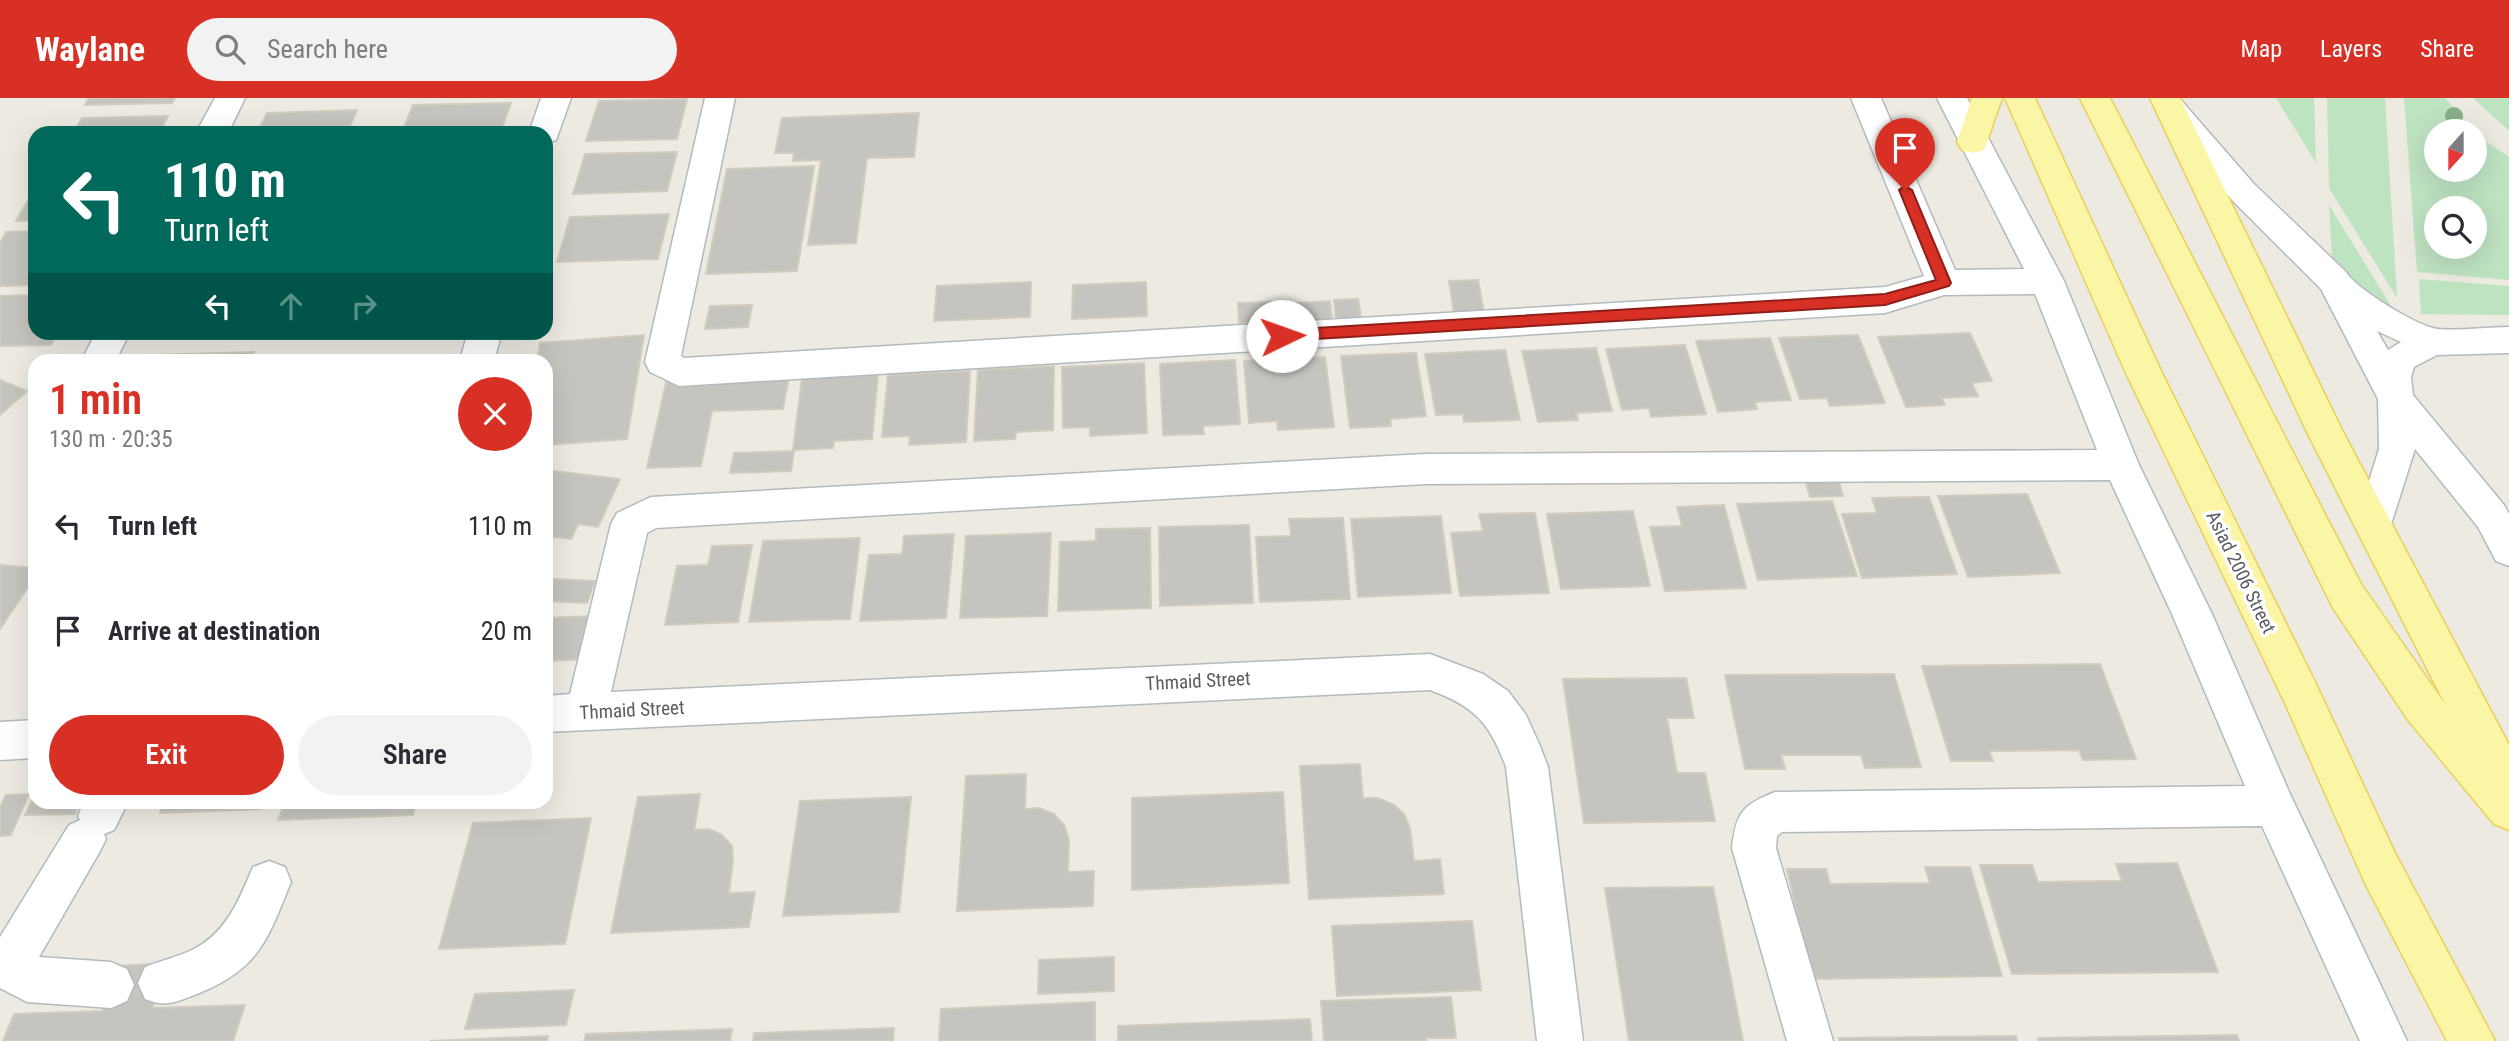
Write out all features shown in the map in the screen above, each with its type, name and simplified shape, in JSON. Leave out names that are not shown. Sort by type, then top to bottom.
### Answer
[{"type":"main road","points":[[1973,142],[1987,98]]},
{"type":"main road","name":"Asiad 2006 Street","points":[[2020,98],[2143,372],[2301,695],[2380,868],[2472,1041]]},
{"type":"main road","points":[[2095,98],[2347,596],[2382,653],[2425,713],[2509,810]]},
{"type":"main road","points":[[2167,102],[2325,432],[2509,787]]},
{"type":"street","points":[[216,126],[230,98]]},
{"type":"street","points":[[547,126],[556,98]]},
{"type":"street","points":[[720,98],[662,362],[679,372],[1885,300],[1944,283],[2047,281]]},
{"type":"street","points":[[1866,98],[1944,283]]},
{"type":"street","points":[[1952,98],[2047,281],[2121,465],[2192,614],[2274,806],[2384,1041]]},
{"type":"street","points":[[2167,102],[2243,192],[2334,281],[2366,310],[2431,342]]},
{"type":"street","points":[[2334,281],[2396,399],[2491,516],[2509,550]]},
{"type":"street","points":[[2374,526],[2397,449],[2393,377],[2400,359],[2431,342],[2509,340]]},
{"type":"street","points":[[586,712],[630,524],[650,513],[1425,469],[2121,465]]},
{"type":"street","name":"Thmaid Street","points":[[553,714],[1430,672],[1457,681],[1495,702],[1516,735],[1527,767],[1560,1041]]},
{"type":"street","points":[[0,741],[28,739]]},
{"type":"street","points":[[1810,1041],[1754,848],[1756,825],[1774,812],[2274,806]]},
{"type":"street","points":[[97,819],[13,958],[16,972],[27,979],[111,985]]},
{"type":"street","points":[[161,983],[200,973],[223,960],[252,924],[270,881]]},
{"type":"green space","points":[[2276,98],[2314,98],[2316,163]]},
{"type":"green space","points":[[2327,98],[2385,98],[2397,298],[2329,188]]},
{"type":"green space","points":[[2404,98],[2445,98],[2463,119],[2424,119],[2424,182],[2487,182],[2487,142],[2509,157],[2509,280],[2417,272]]},
{"type":"green space","points":[[2473,98],[2509,98],[2509,131]]},
{"type":"green space","points":[[2329,205],[2399,319],[2337,273],[2332,258]]},
{"type":"green space","points":[[2419,279],[2509,286],[2509,315],[2421,314]]},
{"type":"building","points":[[89,98],[175,98],[172,103],[85,105]]},
{"type":"building","points":[[687,99],[677,139],[586,141],[599,101]]},
{"type":"building","points":[[511,103],[502,126],[405,126],[413,105]]},
{"type":"building","points":[[357,110],[350,126],[260,126],[267,113]]},
{"type":"building","points":[[919,113],[914,157],[867,158],[856,243],[808,245],[821,160],[793,161],[794,153],[775,153],[782,118]]},
{"type":"building","points":[[168,116],[163,126],[77,126],[82,118]]},
{"type":"building","points":[[677,152],[667,191],[573,194],[585,154]]},
{"type":"building","points":[[814,166],[797,271],[706,274],[727,169]]},
{"type":"building","points":[[28,200],[28,221],[16,221]]},
{"type":"building","points":[[669,214],[658,259],[557,262],[570,217]]},
{"type":"building","points":[[28,231],[28,285],[0,286],[0,243],[6,232]]},
{"type":"building","points":[[1478,280],[1484,312],[1454,313],[1449,281]]},
{"type":"building","points":[[1031,282],[1030,317],[934,321],[937,286]]},
{"type":"building","points":[[1146,282],[1147,316],[1072,319],[1073,285]]},
{"type":"building","points":[[28,295],[28,340],[54,340],[51,345],[0,346],[0,296]]},
{"type":"building","points":[[1358,299],[1361,318],[1336,319],[1334,300]]},
{"type":"building","points":[[1330,301],[1332,321],[1280,324],[1279,304]]},
{"type":"building","points":[[1274,302],[1276,321],[1239,323],[1238,303]]},
{"type":"building","points":[[752,305],[748,327],[705,329],[710,306]]},
{"type":"building","points":[[1970,333],[1992,381],[1972,383],[1978,396],[1941,398],[1945,405],[1906,407],[1878,337]]},
{"type":"building","points":[[644,335],[627,439],[553,444],[553,354],[538,354],[540,343]]},
{"type":"building","points":[[1858,335],[1885,403],[1830,406],[1827,398],[1800,399],[1779,338]]},
{"type":"building","points":[[1770,338],[1791,400],[1755,402],[1757,409],[1718,412],[1696,341]]},
{"type":"building","points":[[1685,345],[1706,414],[1651,417],[1649,408],[1622,410],[1606,349]]},
{"type":"building","points":[[1596,348],[1612,411],[1576,413],[1578,420],[1538,422],[1522,351]]},
{"type":"building","points":[[1505,350],[1520,420],[1464,422],[1463,414],[1436,415],[1425,354]]},
{"type":"building","points":[[254,352],[253,354],[187,354]]},
{"type":"building","points":[[1416,353],[1426,416],[1390,419],[1391,426],[1350,428],[1341,356]]},
{"type":"building","points":[[1325,357],[1334,427],[1278,430],[1277,421],[1249,423],[1244,361]]},
{"type":"building","points":[[1235,360],[1240,424],[1203,426],[1204,434],[1163,435],[1160,364]]},
{"type":"building","points":[[1144,363],[1147,433],[1090,436],[1090,427],[1063,428],[1062,367]]},
{"type":"building","points":[[1054,366],[1053,430],[1016,432],[1015,439],[974,441],[978,370]]},
{"type":"building","points":[[790,371],[783,409],[712,411],[701,466],[647,468],[668,374]]},
{"type":"building","points":[[970,371],[966,442],[909,445],[910,436],[882,437],[888,375]]},
{"type":"building","points":[[878,374],[872,439],[834,441],[833,448],[793,450],[802,378]]},
{"type":"building","points":[[0,380],[27,391],[0,415]]},
{"type":"building","points":[[794,451],[791,471],[730,473],[734,453]]},
{"type":"building","points":[[553,471],[620,479],[598,527],[578,524],[571,539],[553,537]]},
{"type":"building","points":[[1837,475],[1843,496],[1810,497],[1804,476]]},
{"type":"building","points":[[2027,494],[2060,573],[1968,577],[1938,496]]},
{"type":"building","points":[[1929,497],[1957,574],[1862,578],[1842,514],[1877,513],[1872,498]]},
{"type":"building","points":[[1832,501],[1857,576],[1758,580],[1737,504]]},
{"type":"building","points":[[1724,505],[1746,588],[1665,591],[1650,527],[1682,526],[1677,507]]},
{"type":"building","points":[[1633,511],[1650,586],[1561,589],[1547,514]]},
{"type":"building","points":[[1535,513],[1549,593],[1460,596],[1451,533],[1483,531],[1479,514]]},
{"type":"building","points":[[1441,516],[1451,593],[1358,597],[1351,519]]},
{"type":"building","points":[[1343,518],[1350,599],[1260,602],[1256,537],[1291,536],[1289,519]]},
{"type":"building","points":[[1249,525],[1253,603],[1160,606],[1159,527]]},
{"type":"building","points":[[1150,528],[1151,608],[1058,611],[1060,542],[1096,541],[1096,529]]},
{"type":"building","points":[[1051,533],[1047,616],[960,618],[966,536]]},
{"type":"building","points":[[954,534],[946,618],[860,621],[869,555],[902,554],[904,536]]},
{"type":"building","points":[[860,538],[850,619],[749,622],[763,541]]},
{"type":"building","points":[[752,545],[738,622],[665,625],[677,566],[708,565],[712,546]]},
{"type":"building","points":[[0,565],[28,567],[28,587],[0,629]]},
{"type":"building","points":[[554,579],[595,581],[587,603],[553,601]]},
{"type":"building","points":[[596,616],[587,659],[553,661],[553,618]]},
{"type":"building","points":[[2100,664],[2136,759],[2083,760],[2079,750],[1989,751],[1993,761],[1951,761],[1922,666]]},
{"type":"building","points":[[1894,674],[1921,767],[1865,768],[1861,755],[1781,755],[1785,769],[1745,769],[1725,675]]},
{"type":"building","points":[[1686,678],[1694,718],[1667,718],[1677,773],[1705,773],[1715,821],[1584,823],[1563,679]]},
{"type":"building","points":[[1360,764],[1363,798],[1377,798],[1393,804],[1404,814],[1410,828],[1414,861],[1440,859],[1444,894],[1309,899],[1300,766]]},
{"type":"building","points":[[1026,774],[1025,809],[1039,808],[1054,814],[1064,825],[1069,840],[1068,872],[1094,871],[1093,906],[957,911],[966,776]]},
{"type":"building","points":[[1283,792],[1289,883],[1132,890],[1132,798]]},
{"type":"building","points":[[28,794],[28,796],[11,835],[0,836],[0,807],[6,795]]},
{"type":"building","points":[[700,794],[694,830],[709,829],[722,835],[732,846],[729,893],[755,892],[749,927],[611,933],[638,797]]},
{"type":"building","points":[[911,797],[899,912],[783,916],[800,801]]},
{"type":"building","points":[[28,809],[77,809],[75,814],[25,815]]},
{"type":"building","points":[[161,809],[261,809],[160,813]]},
{"type":"building","points":[[282,809],[414,809],[413,815],[278,820]]},
{"type":"building","points":[[591,818],[565,944],[439,949],[473,823]]},
{"type":"building","points":[[2177,863],[2218,972],[2012,974],[1980,865],[2032,865],[2038,882],[2122,881],[2116,864]]},
{"type":"building","points":[[1925,867],[1970,867],[2002,976],[1812,979],[1787,869],[1826,869],[1830,884],[1930,883]]},
{"type":"building","points":[[1713,887],[1743,1041],[1629,1041],[1605,888]]},
{"type":"building","points":[[1472,921],[1481,990],[1337,996],[1332,926]]},
{"type":"building","points":[[1114,957],[1114,991],[1038,994],[1039,960]]},
{"type":"building","points":[[168,963],[152,1008],[245,1005],[233,1041],[3,1041],[14,1014],[102,1011],[119,966]]},
{"type":"building","points":[[574,990],[566,1025],[465,1029],[475,994]]},
{"type":"building","points":[[1451,997],[1456,1038],[1426,1038],[1426,1041],[1324,1041],[1321,1001]]},
{"type":"building","points":[[1095,1002],[1095,1041],[939,1041],[941,1009]]},
{"type":"building","points":[[1310,1019],[1312,1041],[1118,1041],[1118,1026]]},
{"type":"building","points":[[894,1028],[893,1041],[753,1041],[754,1033]]},
{"type":"building","points":[[732,1029],[730,1041],[584,1041],[586,1034]]},
{"type":"building","points":[[2237,1035],[2239,1041],[2039,1041],[2038,1038]]},
{"type":"building","points":[[548,1036],[547,1041],[430,1041]]},
{"type":"building","points":[[2016,1036],[2017,1041],[1839,1041],[1839,1038]]},
{"type":"route","points":[[1282,336],[1885,300],[1944,283],[1905,190]]}]
